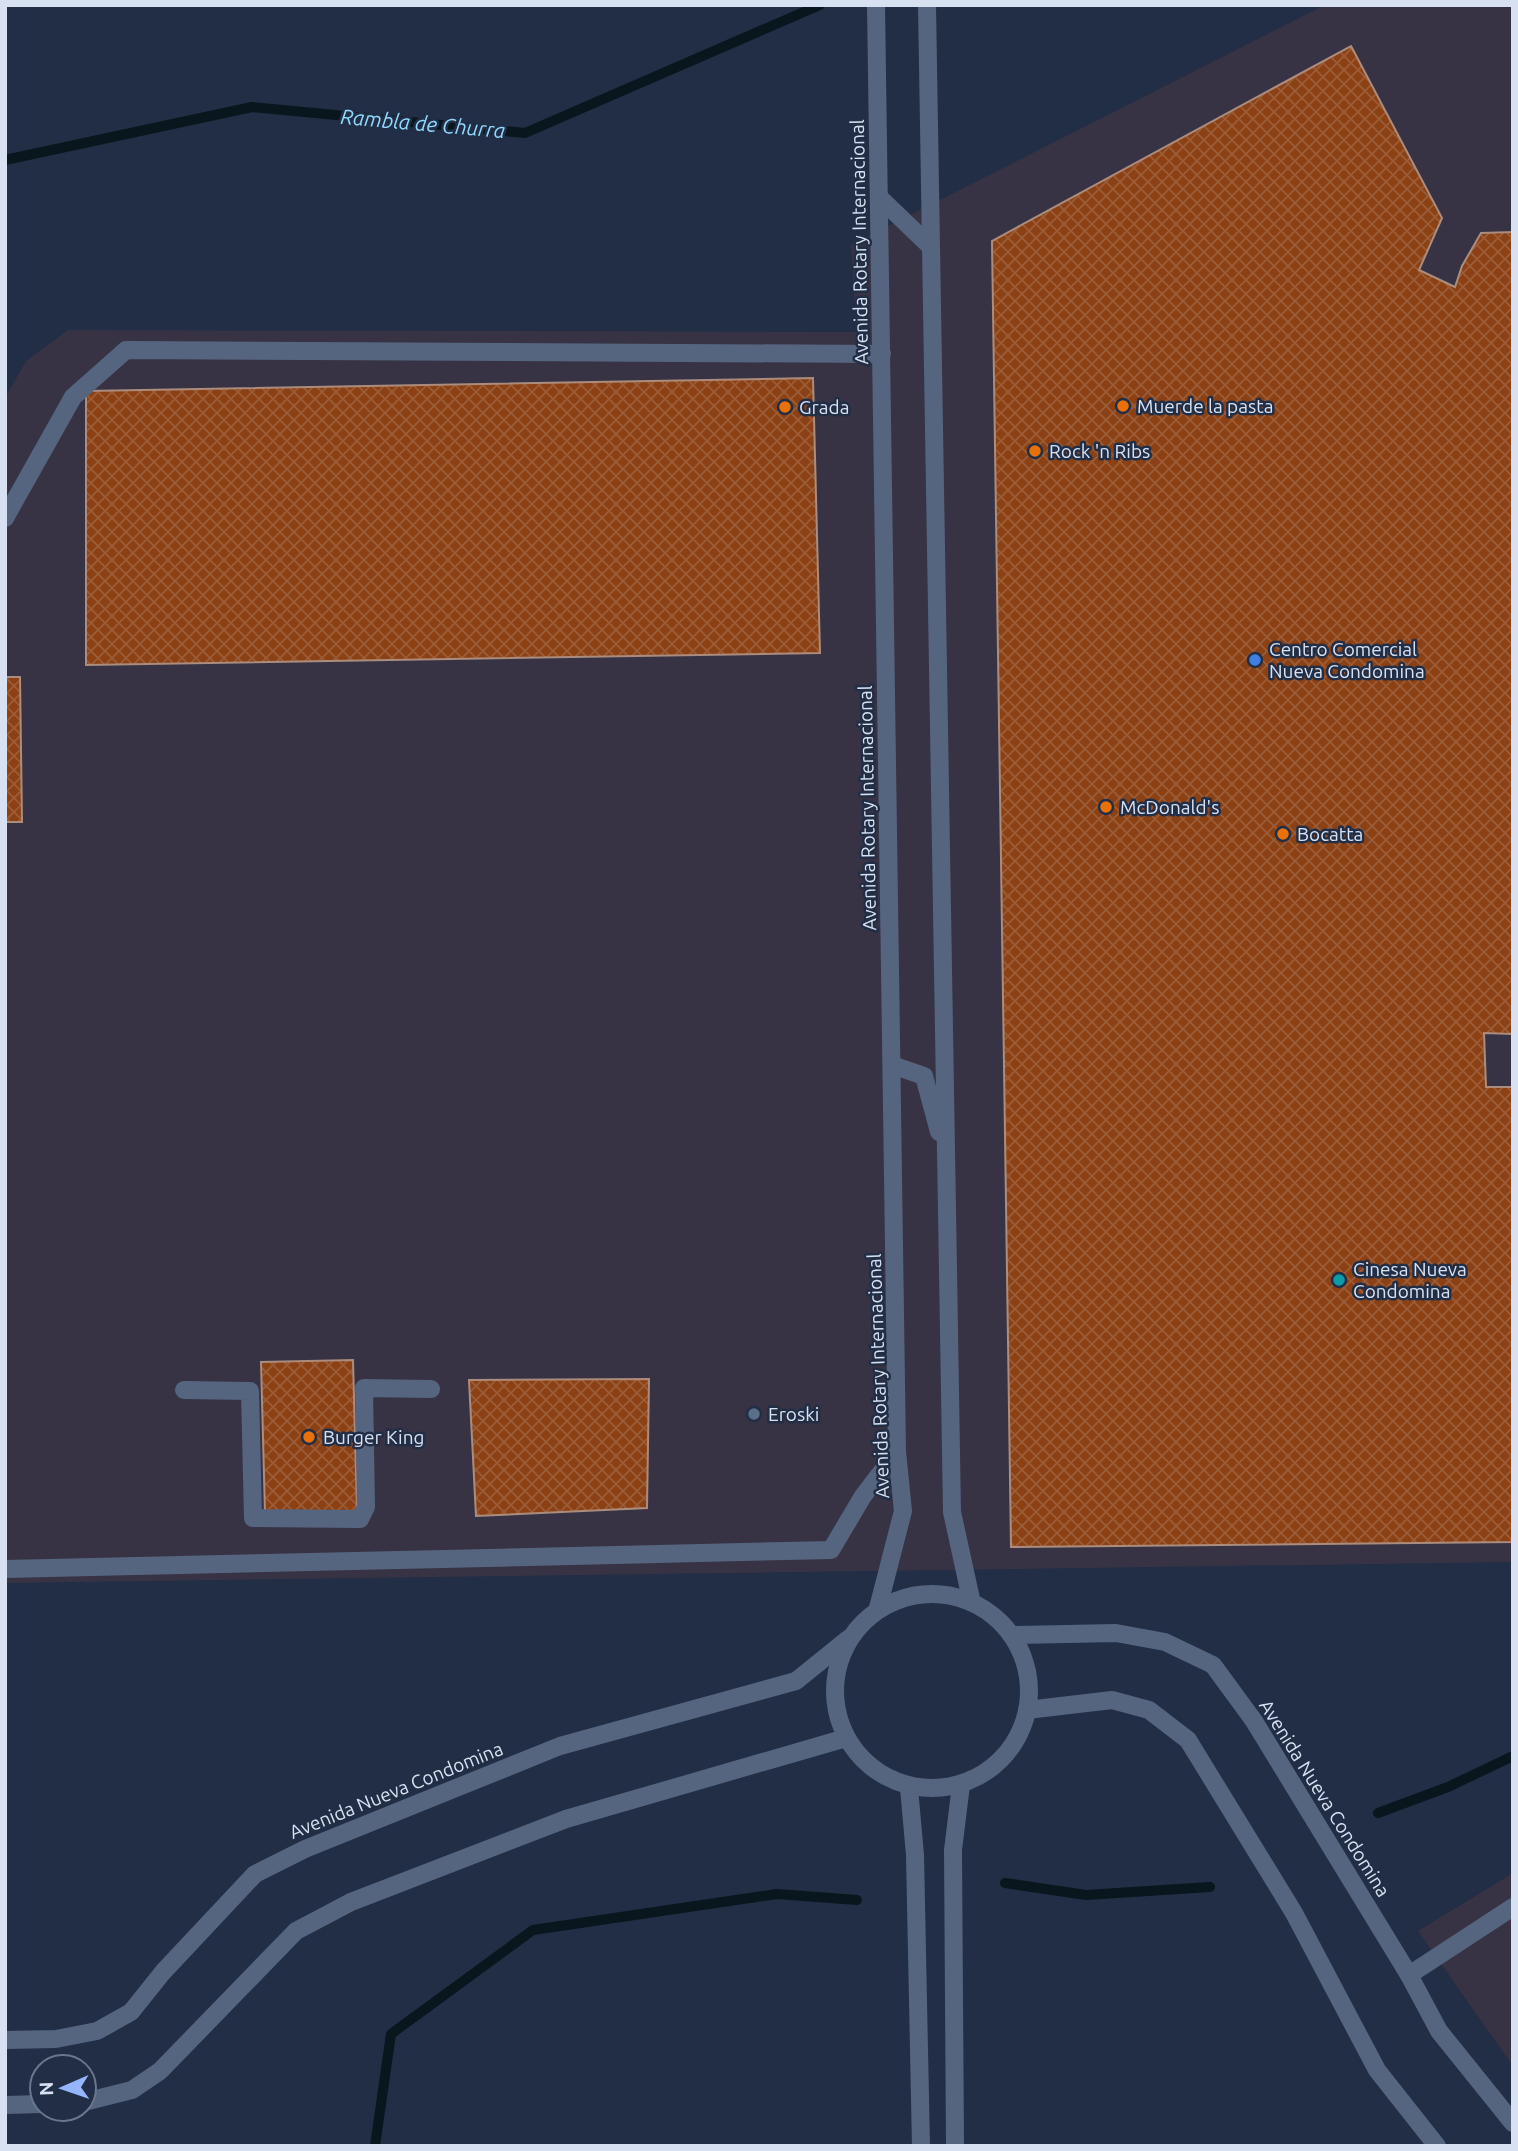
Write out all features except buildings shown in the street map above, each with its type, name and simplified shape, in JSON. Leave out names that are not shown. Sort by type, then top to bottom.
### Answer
[{"type":"street","name":"Avenida Rotary Internacional","points":[[876,5],[897,1452],[903,1511],[878,1608]]},
{"type":"street","points":[[927,5],[952,1512],[971,1599]]},
{"type":"street","points":[[880,198],[931,247]]},
{"type":"street","points":[[5,518],[73,397],[127,350],[882,354]]},
{"type":"street","points":[[892,1065],[924,1076],[946,1156]]},
{"type":"street","points":[[184,1390],[250,1391],[253,1518],[360,1519],[366,1507],[364,1388],[431,1389]]},
{"type":"street","points":[[5,1569],[831,1550],[863,1496],[897,1452]]},
{"type":"street","points":[[923,1592],[971,1599],[1014,1635],[1030,1681],[1027,1710],[1009,1752],[975,1779],[961,1784],[909,1788],[880,1774],[864,1762],[846,1738],[835,1705],[837,1664],[848,1639],[878,1608],[923,1592]]},
{"type":"street","name":"Avenida Nueva Condomina","points":[[1014,1635],[1116,1633],[1165,1642],[1213,1665],[1254,1721],[1409,1975],[1439,2031],[1513,2123]]},
{"type":"street","name":"Avenida Nueva Condomina","points":[[5,2040],[56,2039],[97,2031],[131,2012],[163,1972],[256,1874],[305,1849],[559,1746],[796,1681],[848,1639]]},
{"type":"street","points":[[1027,1710],[1112,1700],[1149,1710],[1188,1740],[1294,1913],[1377,2070],[1437,2146]]},
{"type":"street","points":[[98,2099],[132,2091],[160,2071],[296,1931],[351,1902],[566,1819],[846,1738]]},
{"type":"street","points":[[955,2146],[953,1850],[961,1784]]},
{"type":"street","points":[[909,1788],[915,1854],[921,2146]]},
{"type":"street","points":[[1409,1975],[1513,1907]]},
{"type":"street","points":[[5,2105],[28,2104]]},
{"type":"shaded area","points":[[1325,5],[1513,5],[1513,1562],[5,1583],[5,398],[26,361],[68,330],[856,332],[851,245]]},
{"type":"shaded area","points":[[1513,1873],[1513,2066],[1418,1931]]},
{"type":"waterway","name":"Rambla de Churra","points":[[5,160],[252,107],[525,133],[820,5]]},
{"type":"waterway","points":[[1378,1813],[1448,1787],[1513,1756]]},
{"type":"waterway","points":[[1005,1883],[1086,1895],[1210,1887]]},
{"type":"waterway","points":[[375,2146],[391,2034],[533,1930],[777,1894],[857,1900]]},
{"type":"place","name":"Muerde la pasta","points":[[1123,406]]},
{"type":"place","name":"Grada","points":[[785,407]]},
{"type":"place","name":"Rock 'n Ribs","points":[[1035,451]]},
{"type":"place","name":"Centro Comercial Nueva Condomina","points":[[1255,660]]},
{"type":"place","name":"McDonald's","points":[[1106,807]]},
{"type":"place","name":"Bocatta","points":[[1283,834]]},
{"type":"place","name":"Cinesa Nueva Condomina","points":[[1339,1280]]},
{"type":"place","name":"Eroski","points":[[754,1414]]},
{"type":"place","name":"Burger King","points":[[309,1437]]}]
